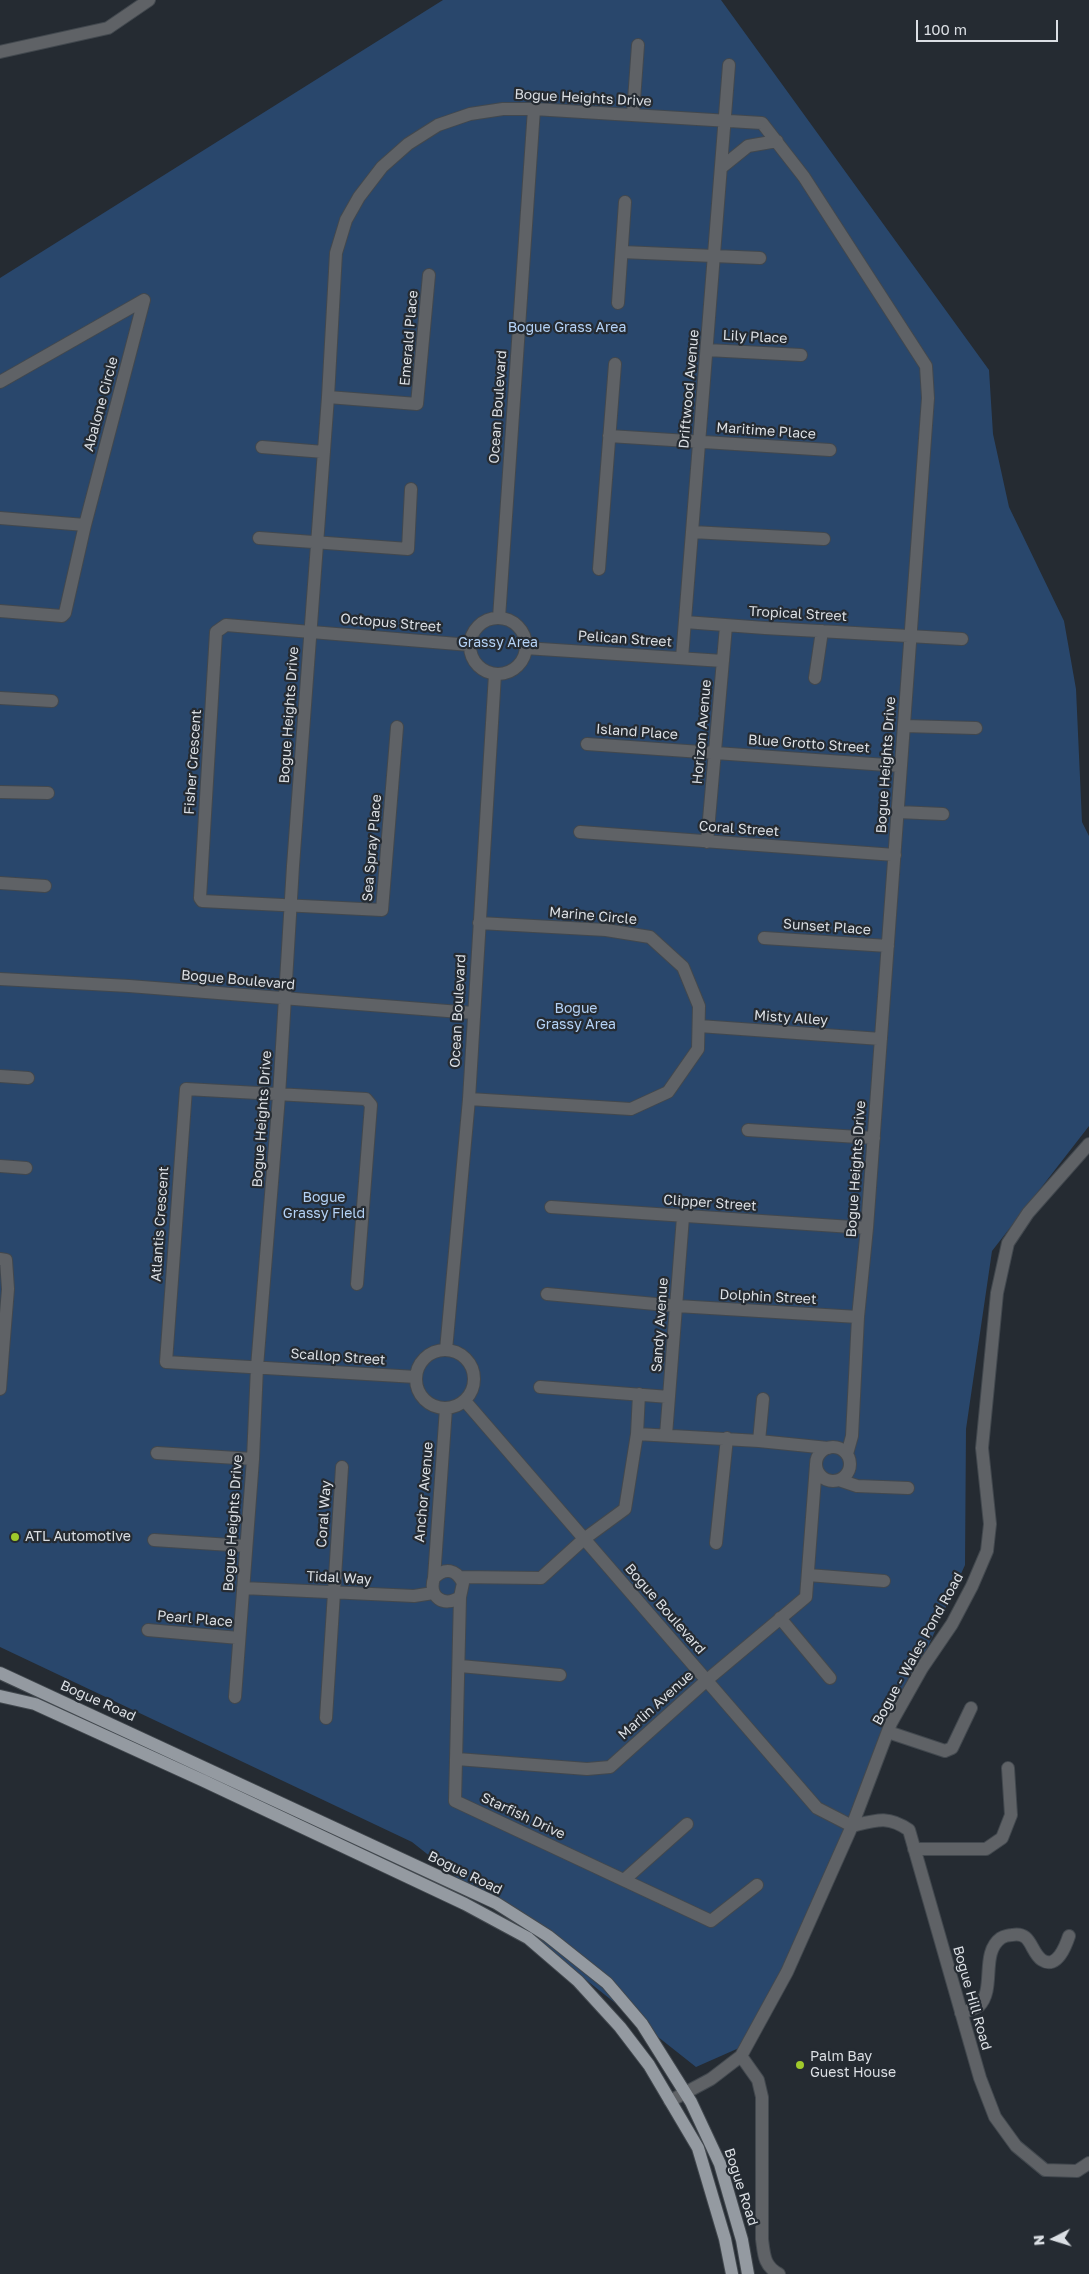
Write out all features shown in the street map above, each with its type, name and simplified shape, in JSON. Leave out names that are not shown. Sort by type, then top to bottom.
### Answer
[{"type":"main road","name":"Bogue Road","points":[[0,1673],[496,1903],[548,1936],[607,1983],[642,2024],[692,2102],[720,2164],[742,2240],[748,2274]]},
{"type":"main road","name":"Bogue Road","points":[[0,1696],[35,1704],[465,1904],[528,1938],[578,1980],[620,2027],[649,2065],[698,2148],[726,2239],[732,2274]]},
{"type":"street","points":[[0,52],[108,28],[150,0]]},
{"type":"street","points":[[633,114],[638,45]]},
{"type":"street","name":"Driftwood Avenue","points":[[682,658],[729,65]]},
{"type":"street","name":"Bogue Heights Drive","points":[[235,1697],[253,1459],[257,1367],[279,1096],[310,632],[328,397],[336,253],[346,220],[359,197],[382,167],[408,144],[438,125],[470,114],[503,109],[534,109],[633,114],[762,124],[804,177],[926,366],[928,398],[895,855],[867,1228],[858,1317],[852,1436],[847,1454]]},
{"type":"street","name":"Ocean Boulevard","points":[[499,618],[534,109]]},
{"type":"street","points":[[722,167],[748,146],[777,142]]},
{"type":"street","points":[[618,303],[625,202]]},
{"type":"street","points":[[622,252],[760,258]]},
{"type":"street","name":"Emerald Place","points":[[328,397],[418,404],[429,275]]},
{"type":"street","name":"Abalone Circle","points":[[0,382],[144,300],[85,525],[64,615],[0,611]]},
{"type":"street","name":"Lily Place","points":[[707,350],[801,355]]},
{"type":"street","points":[[599,569],[615,364]]},
{"type":"street","name":"Maritime Place","points":[[609,436],[830,450]]},
{"type":"street","points":[[262,447],[324,452]]},
{"type":"street","points":[[259,538],[408,549],[411,489]]},
{"type":"street","points":[[0,518],[85,525]]},
{"type":"street","points":[[692,532],[824,539]]},
{"type":"street","points":[[499,618],[515,625],[521,631],[526,648],[519,665],[512,670],[495,674],[480,668],[471,653],[470,645],[476,629],[482,623],[499,618]]},
{"type":"street","name":"Tropical Street","points":[[685,622],[962,639]]},
{"type":"street","name":"Fisher Crescent","points":[[291,905],[202,901],[200,898],[216,632],[226,625],[310,632]]},
{"type":"street","name":"Horizon Avenue","points":[[707,842],[726,626]]},
{"type":"street","points":[[815,678],[822,631]]},
{"type":"street","name":"Octopus Street","points":[[310,632],[470,645]]},
{"type":"street","name":"Pelican Street","points":[[526,648],[723,661]]},
{"type":"street","name":"Ocean Boulevard","points":[[446,1350],[469,1099],[495,674]]},
{"type":"street","points":[[0,698],[52,701]]},
{"type":"street","points":[[904,726],[976,728]]},
{"type":"street","name":"Sea Spray Place","points":[[291,905],[382,910],[397,727]]},
{"type":"street","name":"Island Place","points":[[587,744],[715,752]]},
{"type":"street","name":"Blue Grotto Street","points":[[715,752],[901,766]]},
{"type":"street","points":[[0,792],[48,793]]},
{"type":"street","points":[[898,812],[943,814]]},
{"type":"street","name":"Coral Street","points":[[580,832],[895,855]]},
{"type":"street","points":[[0,883],[44,886]]},
{"type":"street","name":"Marine Circle","points":[[469,1099],[631,1109],[668,1092],[698,1049],[699,1006],[683,967],[650,937],[606,930],[479,923]]},
{"type":"street","name":"Sunset Place","points":[[764,938],[888,946]]},
{"type":"street","name":"Bogue Boulevard","points":[[0,979],[130,986],[473,1013]]},
{"type":"street","name":"Misty Alley","points":[[699,1026],[881,1039]]},
{"type":"street","points":[[0,1076],[28,1078]]},
{"type":"street","name":"Atlantis Crescent","points":[[257,1367],[166,1362],[164,1360],[186,1091],[188,1089],[279,1096]]},
{"type":"street","points":[[279,1096],[366,1099],[371,1105],[357,1284]]},
{"type":"street","points":[[748,1130],[874,1138]]},
{"type":"street","name":"Bogue - Wales Pond Road","points":[[670,2101],[711,2079],[741,2056],[787,1972],[852,1826],[888,1732],[922,1668],[952,1624],[972,1586],[987,1551],[990,1524],[982,1448],[998,1293],[1008,1243],[1028,1213],[1089,1144]]},
{"type":"street","points":[[0,1166],[26,1168]]},
{"type":"street","name":"Clipper Street","points":[[551,1206],[683,1217],[867,1228]]},
{"type":"street","name":"Sandy Avenue","points":[[666,1435],[683,1217]]},
{"type":"street","points":[[0,1259],[6,1260],[8,1289],[1,1350],[0,1389]]},
{"type":"street","name":"Dolphin Street","points":[[547,1294],[677,1306],[858,1317]]},
{"type":"street","points":[[446,1350],[456,1352],[464,1357],[470,1365],[474,1384],[471,1393],[465,1401],[446,1408],[428,1403],[417,1387],[416,1377],[422,1361],[429,1354],[446,1350]]},
{"type":"street","name":"Scallop Street","points":[[257,1367],[416,1377]]},
{"type":"street","points":[[540,1387],[669,1396]]},
{"type":"street","points":[[460,1576],[541,1578],[584,1539],[625,1509],[637,1434],[639,1394]]},
{"type":"street","points":[[759,1440],[763,1399]]},
{"type":"street","name":"Bogue Boulevard","points":[[465,1401],[817,1808],[852,1826]]},
{"type":"street","name":"Anchor Avenue","points":[[434,1578],[446,1408]]},
{"type":"street","points":[[637,1434],[759,1440],[830,1447],[842,1450],[847,1454],[850,1463],[838,1478],[813,1492]]},
{"type":"street","points":[[816,1462],[830,1447],[852,1436]]},
{"type":"street","points":[[716,1543],[727,1438]]},
{"type":"street","points":[[810,1445],[819,1474],[838,1478],[857,1486],[908,1488]]},
{"type":"street","points":[[157,1453],[253,1459]]},
{"type":"street","name":"Marlin Avenue","points":[[457,1759],[587,1769],[610,1767],[707,1680],[806,1597],[816,1462]]},
{"type":"street","name":"Coral Way","points":[[326,1718],[342,1467]]},
{"type":"street","points":[[154,1540],[246,1546]]},
{"type":"street","points":[[448,1570],[456,1572],[460,1576],[464,1588],[460,1597],[453,1602],[446,1603],[438,1600],[431,1586],[434,1578],[440,1572],[448,1570]]},
{"type":"street","points":[[808,1574],[884,1581]]},
{"type":"street","name":"Tidal Way","points":[[243,1588],[414,1596],[433,1593]]},
{"type":"street","name":"Starfish Drive","points":[[460,1597],[460,1666],[455,1801],[711,1921],[757,1885]]},
{"type":"street","points":[[780,1618],[830,1678]]},
{"type":"street","name":"Pearl Place","points":[[148,1630],[239,1638]]},
{"type":"street","points":[[460,1666],[560,1675]]},
{"type":"street","points":[[888,1732],[945,1751],[952,1748],[971,1708]]},
{"type":"street","points":[[914,1849],[986,1849],[1002,1838],[1011,1815],[1008,1768]]},
{"type":"street","name":"Bogue Hill Road","points":[[852,1826],[882,1819],[897,1822],[910,1830],[980,2078],[995,2117],[1016,2146],[1045,2170],[1077,2170],[1089,2163]]},
{"type":"street","points":[[624,1880],[687,1824]]},
{"type":"street","points":[[961,2013],[978,2007],[986,1997],[990,1963],[994,1948],[1002,1938],[1014,1934],[1024,1936],[1032,1944],[1042,1960],[1047,1962],[1059,1958],[1065,1949],[1069,1936]]},
{"type":"street","points":[[741,2056],[758,2080],[762,2096],[764,2260],[770,2269],[779,2274]]},
{"type":"green space","points":[[443,0],[721,0],[989,370],[993,434],[1009,507],[1064,621],[1076,689],[1082,822],[1089,836],[1089,1126],[992,1251],[966,1429],[965,1565],[748,2044],[696,2067],[412,1842],[0,1647],[0,278]]},
{"type":"place","name":"ATL Automotive","points":[[15,1537]]},
{"type":"place","name":"Palm Bay Guest House","points":[[800,2065]]},
{"type":"park label","name":"Bogue Grass Area","points":[[567,328]]},
{"type":"park label","name":"Grassy Area","points":[[498,643]]},
{"type":"park label","name":"Bogue Grassy Area","points":[[576,1018]]},
{"type":"park label","name":"Bogue Grassy Field","points":[[324,1206]]}]
